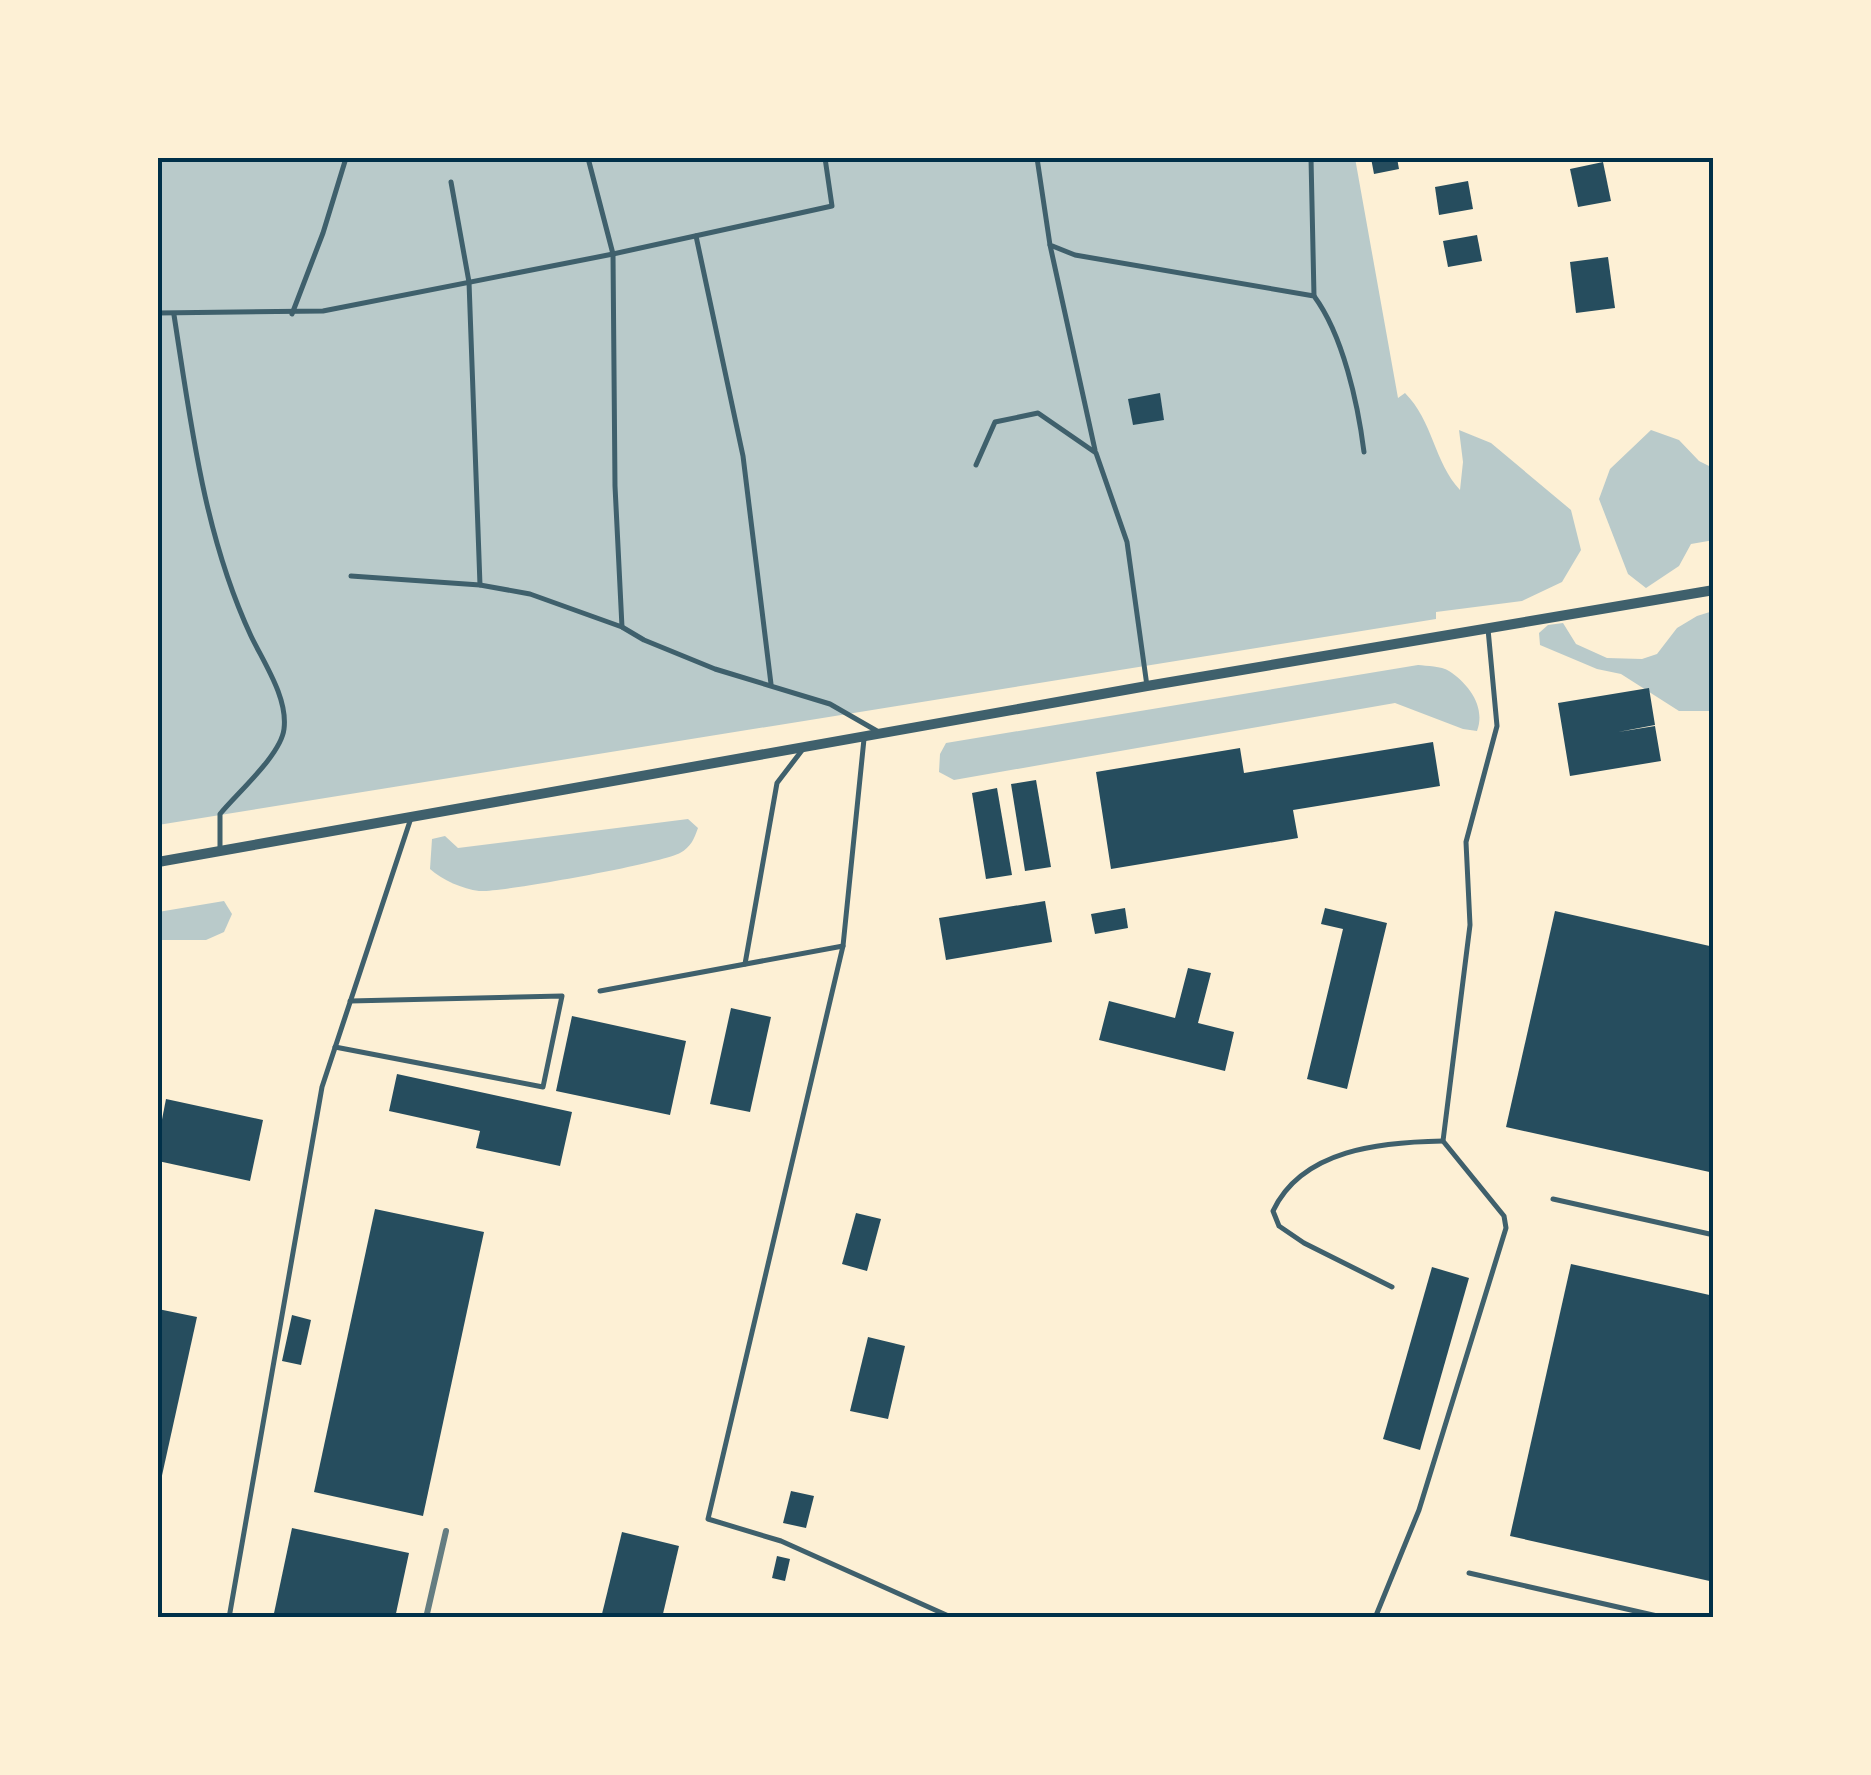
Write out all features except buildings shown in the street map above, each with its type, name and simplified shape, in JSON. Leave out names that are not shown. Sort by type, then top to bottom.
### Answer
[{"type":"street","points":[[158,862],[879,732],[1714,590]]},
{"type":"lane","points":[[292,314],[346,158]]},
{"type":"lane","points":[[588,158],[613,254],[615,486],[622,627]]},
{"type":"lane","points":[[158,313],[323,311],[832,206],[825,158]]},
{"type":"lane","points":[[1038,158],[1050,245],[1096,452],[1127,542],[1147,686]]},
{"type":"lane","points":[[1311,158],[1314,296],[1327,313],[1346,371],[1360,420],[1364,452]]},
{"type":"lane","points":[[451,182],[468,282],[480,585]]},
{"type":"lane","points":[[696,236],[744,456],[770,684]]},
{"type":"lane","points":[[1050,245],[1076,255],[1314,296]]},
{"type":"lane","points":[[174,314],[196,461],[229,588],[284,710],[284,733],[272,754],[220,814],[220,851]]},
{"type":"lane","points":[[976,465],[995,422],[1038,413],[1096,452]]},
{"type":"lane","points":[[351,576],[480,585],[530,594],[622,627],[715,669],[830,704],[879,732]]},
{"type":"lane","points":[[1375,1618],[1419,1510],[1506,1228],[1504,1216],[1444,1141],[1470,925],[1466,842],[1497,726],[1487,626]]},
{"type":"lane","points":[[864,736],[844,946],[708,1519],[780,1541],[953,1618]]},
{"type":"lane","points":[[745,964],[777,783],[805,746]]},
{"type":"lane","points":[[230,1618],[322,1087],[410,818]]},
{"type":"lane","points":[[600,991],[844,946]]},
{"type":"lane","points":[[335,1047],[542,1087],[562,996],[350,1001]]},
{"type":"lane","points":[[1392,1287],[1304,1242],[1279,1226],[1273,1211],[1283,1190],[1308,1169],[1391,1142],[1444,1141]]},
{"type":"lane","points":[[1552,1199],[1714,1235]]},
{"type":"lane","points":[[1469,1573],[1666,1618]]},
{"type":"shaded area","points":[[158,158],[1355,158],[1398,398],[1405,393],[1414,404],[1444,467],[1460,490],[1463,462],[1459,430],[1491,443],[1571,510],[1581,550],[1562,582],[1522,601],[1436,612],[1436,619],[158,825]]},
{"type":"shaded area","points":[[1651,430],[1679,440],[1699,461],[1713,468],[1714,540],[1691,544],[1679,566],[1646,588],[1628,574],[1599,499],[1610,469]]},
{"type":"shaded area","points":[[1713,611],[1713,711],[1679,711],[1621,674],[1597,669],[1540,645],[1539,633],[1548,625],[1563,623],[1576,644],[1607,658],[1642,659],[1657,654],[1677,628]]},
{"type":"shaded area","points":[[1418,665],[1446,669],[1463,682],[1477,705],[1477,731],[1395,703],[954,780],[939,772],[940,754],[946,743]]},
{"type":"shaded area","points":[[688,819],[698,828],[692,842],[680,853],[581,876],[479,891],[453,883],[430,869],[432,839],[445,836],[458,848]]},
{"type":"shaded area","points":[[224,901],[232,914],[224,932],[206,940],[158,940],[158,912]]},
{"type":"railway","points":[[426,1618],[446,1531]]}]
